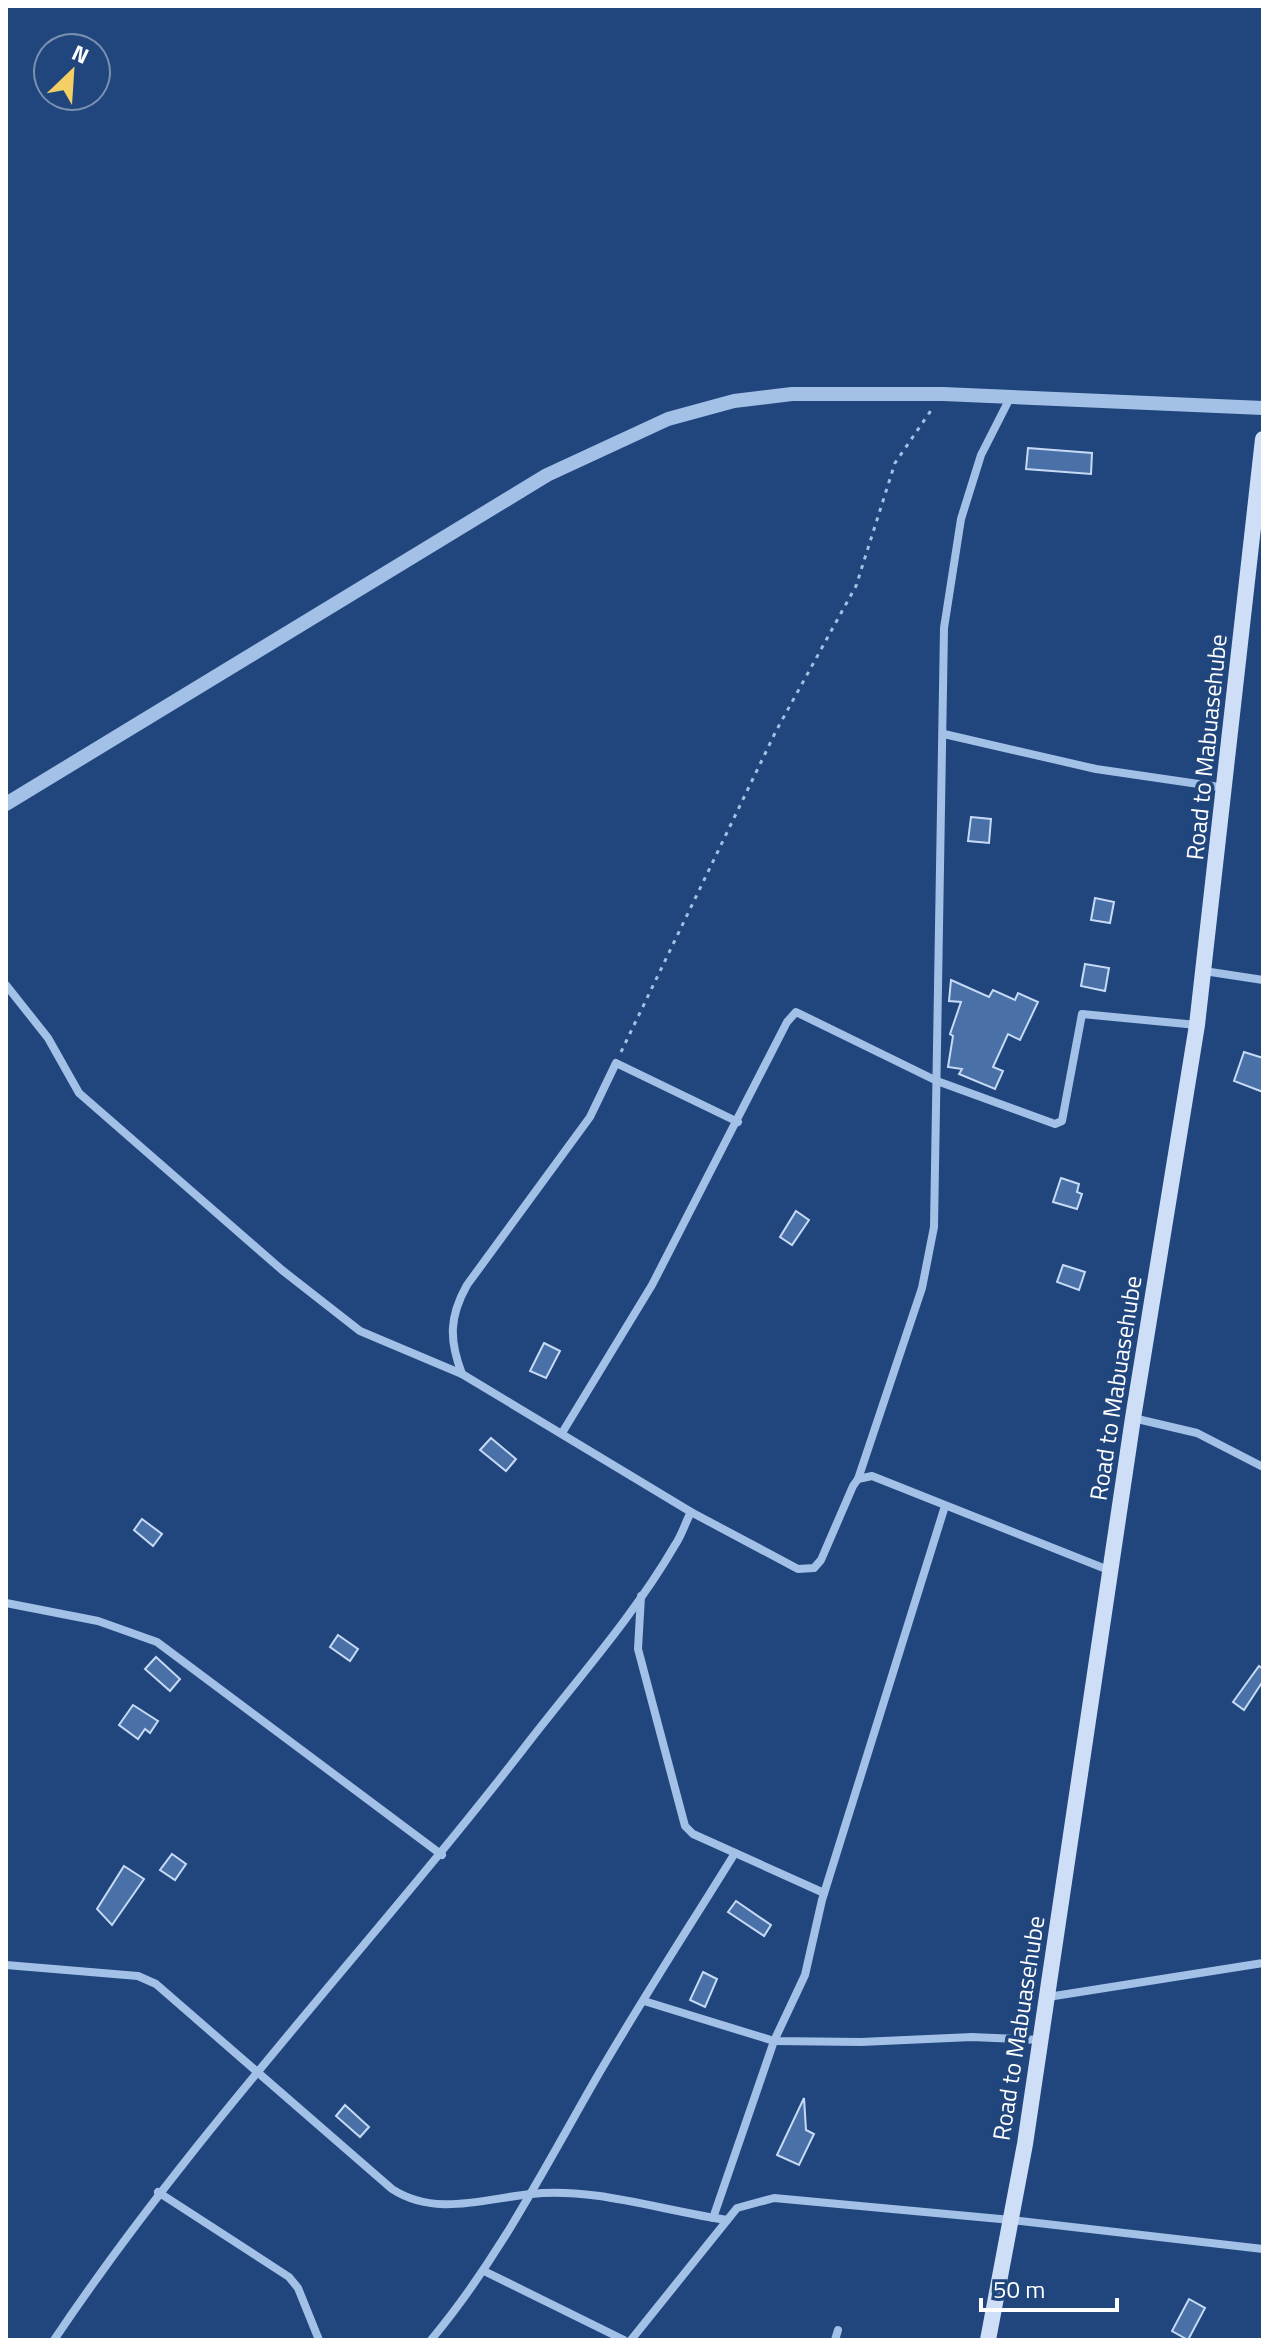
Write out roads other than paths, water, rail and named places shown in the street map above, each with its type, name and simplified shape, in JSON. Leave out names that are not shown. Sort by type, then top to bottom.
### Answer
[{"type":"main road","name":"Road to Mabuasehube","points":[[988,2340],[1048,1997],[1133,1418],[1197,1025],[1263,439]]},
{"type":"street","points":[[6,804],[534,483],[602,446],[668,419],[734,401],[792,394],[943,394],[1263,408]]},
{"type":"street","points":[[6,985],[33,1015],[84,1098],[282,1270],[360,1331],[462,1374],[691,1512],[788,1564],[807,1570],[821,1560],[858,1479],[922,1288],[934,1227],[944,628],[961,519],[981,455],[1010,398]]},
{"type":"street","points":[[944,734],[1096,769],[1226,788]]},
{"type":"street","points":[[1203,971],[1263,980]]},
{"type":"street","points":[[562,1433],[652,1285],[787,1022],[796,1012],[937,1081],[1055,1124],[1062,1121],[1082,1014],[1197,1025]]},
{"type":"street","points":[[462,1374],[451,1336],[454,1310],[467,1285],[590,1117],[616,1063],[738,1122]]},
{"type":"street","points":[[1133,1418],[1197,1433],[1263,1467]]},
{"type":"street","points":[[858,1479],[878,1477],[1111,1572]]},
{"type":"street","points":[[713,2218],[774,2041],[805,1975],[824,1893],[945,1506]]},
{"type":"street","points":[[54,2340],[158,2192],[255,2072],[442,1855],[641,1596],[676,1544],[691,1512]]},
{"type":"street","points":[[641,1596],[638,1649],[681,1816],[693,1834],[824,1893]]},
{"type":"street","points":[[6,1603],[107,1623],[157,1642],[442,1855]]},
{"type":"street","points":[[431,2340],[484,2271],[534,2193],[594,2082],[735,1853]]},
{"type":"street","points":[[1048,1997],[1263,1963]]},
{"type":"street","points":[[6,1965],[149,1980],[404,2197],[438,2205],[534,2193],[587,2194],[727,2220]]},
{"type":"street","points":[[644,2001],[774,2041],[861,2042],[972,2037],[1041,2040]]},
{"type":"street","points":[[158,2192],[289,2277],[298,2288],[319,2340]]},
{"type":"street","points":[[631,2340],[737,2208],[774,2198],[1011,2220],[1263,2249]]},
{"type":"street","points":[[484,2271],[624,2340]]},
{"type":"street","points":[[835,2340],[838,2330]]}]
